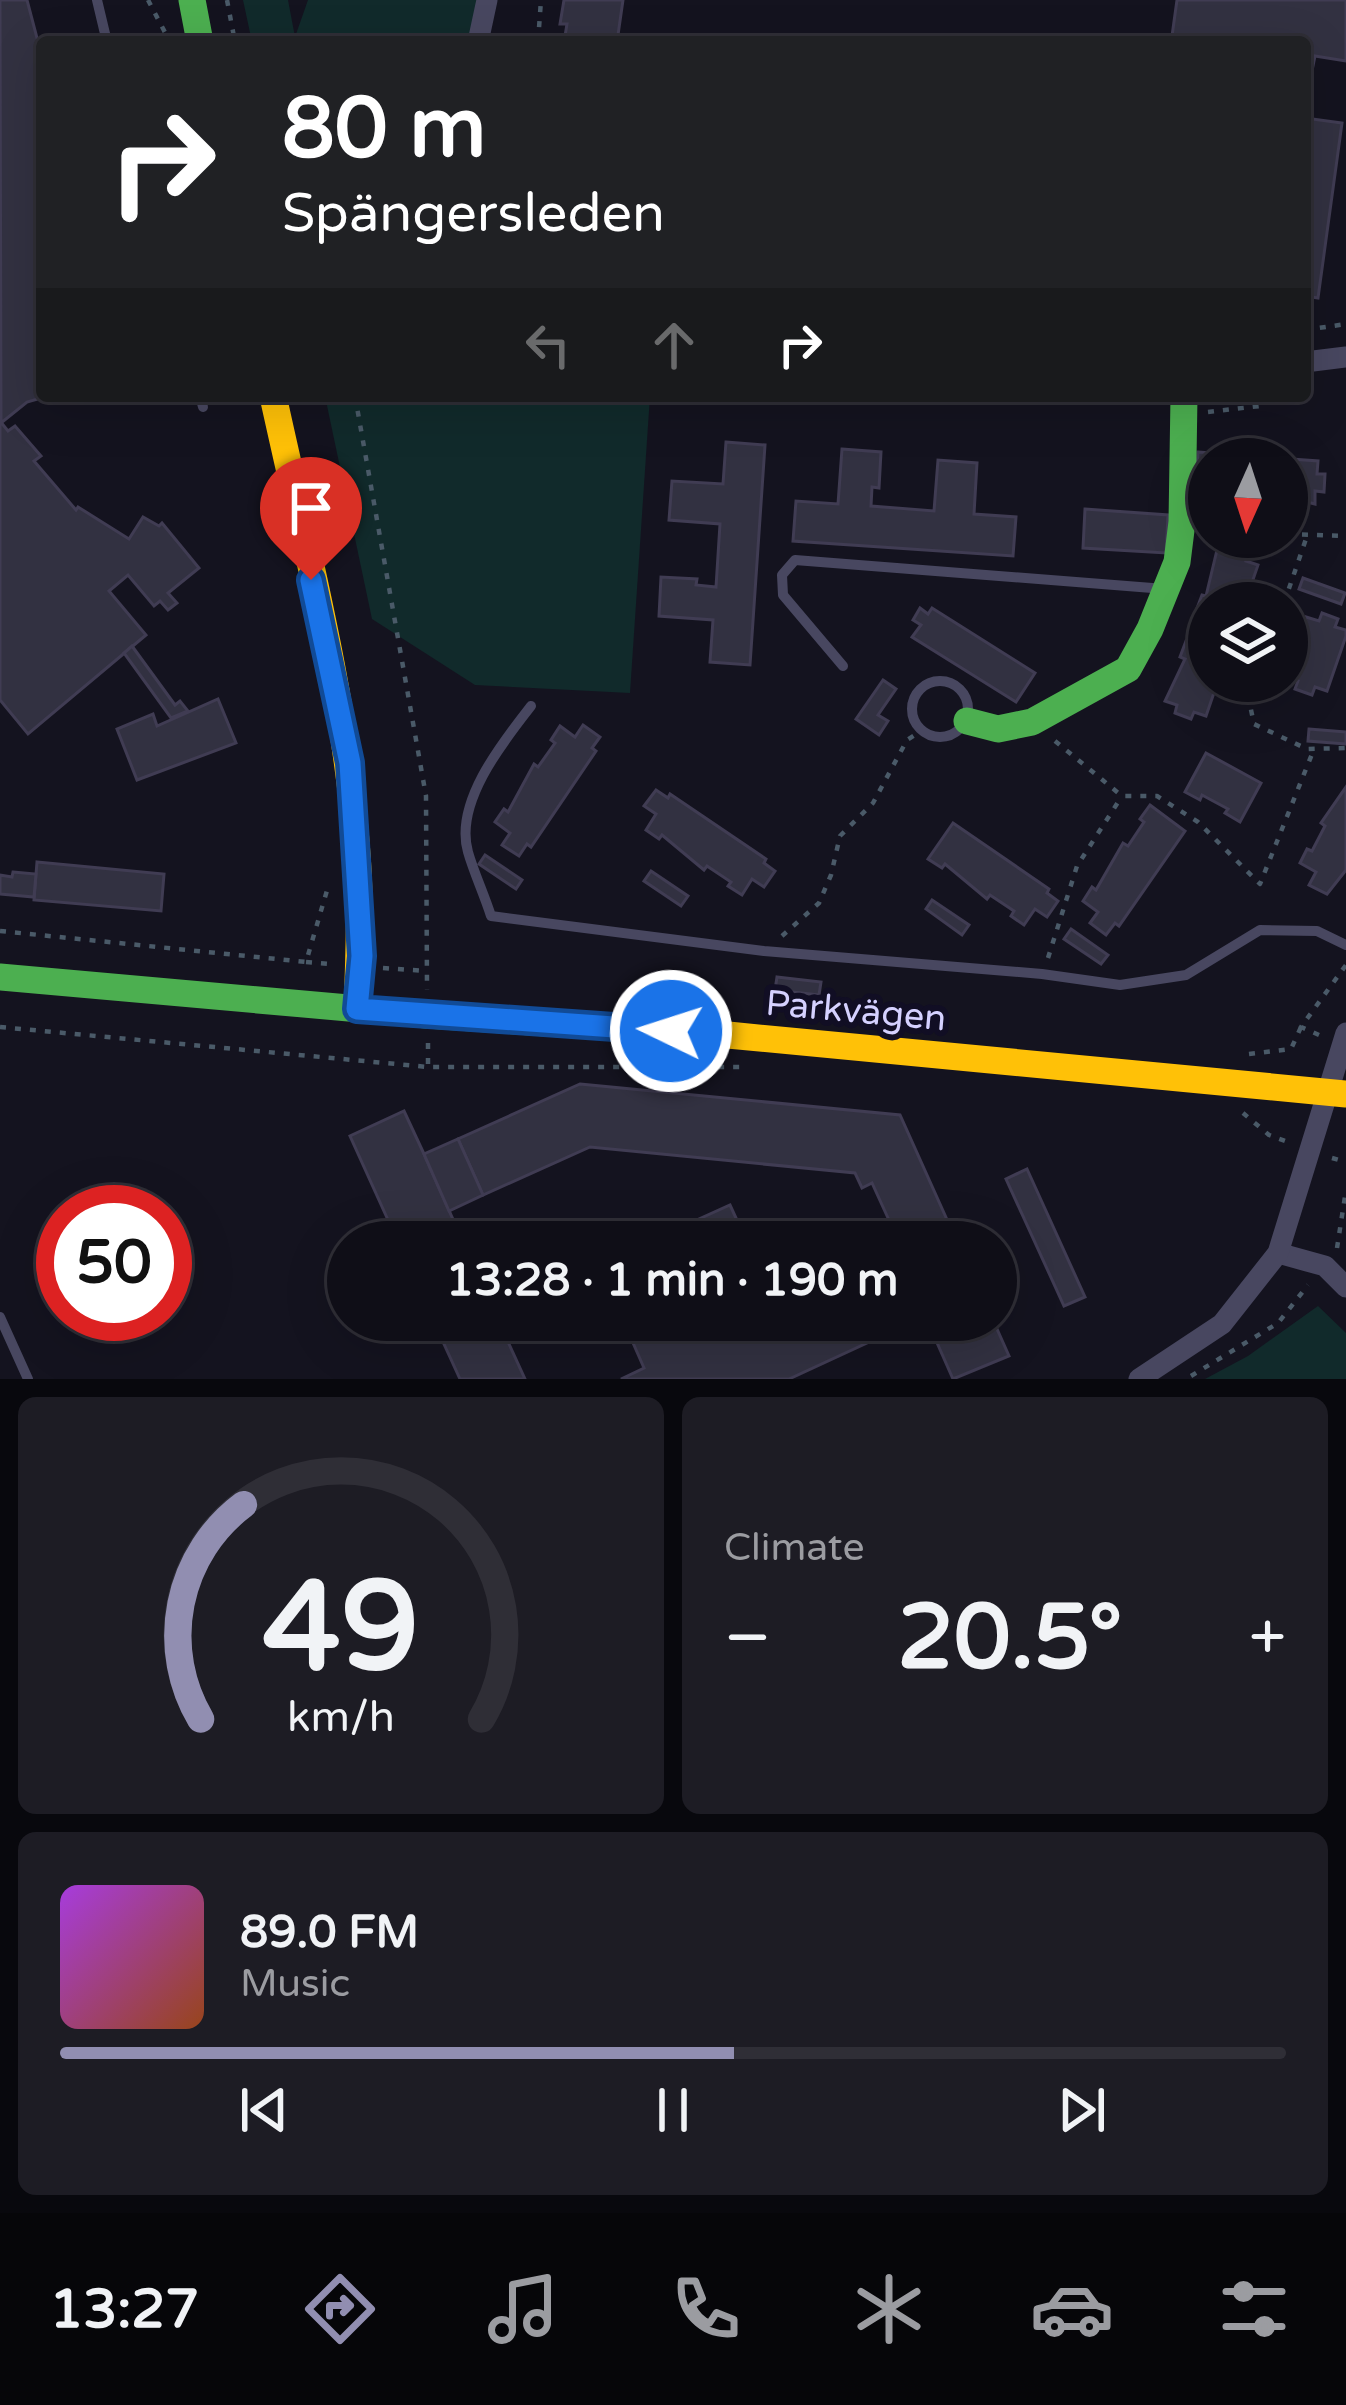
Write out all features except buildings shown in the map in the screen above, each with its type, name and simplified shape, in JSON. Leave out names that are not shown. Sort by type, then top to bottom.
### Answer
[{"type":"main road","points":[[192,0],[199,36]]},
{"type":"main road","points":[[274,402],[350,763],[362,956],[357,1009]]},
{"type":"main road","points":[[967,721],[998,729],[1032,722],[1128,669],[1168,590],[1182,522],[1185,405]]},
{"type":"main road","name":"Parkvägen","points":[[0,977],[427,1016],[719,1034],[1336,1093]]},
{"type":"street","points":[[479,36],[487,0]]},
{"type":"street","points":[[1311,361],[1346,358]]},
{"type":"street","points":[[1146,1378],[1222,1324],[1278,1253],[1309,1150],[1336,1093],[1344,1039]]},
{"type":"street","points":[[1278,1253],[1340,1278]]},
{"type":"lane","points":[[97,0],[106,36]]},
{"type":"lane","points":[[843,666],[783,595],[782,574],[795,560],[1168,590]]},
{"type":"lane","points":[[942,680],[959,687],[968,703],[967,721],[955,734],[938,738],[921,731],[912,716],[913,698],[925,685],[942,680]]},
{"type":"lane","points":[[531,706],[470,800],[464,826],[468,852],[491,916],[764,952],[1042,974],[1120,985],[1186,975],[1260,930],[1317,931],[1346,945]]},
{"type":"lane","points":[[0,1317],[28,1379]]},
{"type":"path","points":[[148,0],[167,36]]},
{"type":"path","points":[[227,0],[234,36]]},
{"type":"path","points":[[539,36],[542,0]]},
{"type":"path","points":[[1311,329],[1346,324]]},
{"type":"path","points":[[356,402],[426,796],[428,1067]]},
{"type":"path","points":[[1185,405],[1260,406],[1268,402]]},
{"type":"path","points":[[1308,536],[1346,536]]},
{"type":"path","points":[[1251,702],[1254,724],[1314,749],[1346,748]]},
{"type":"path","points":[[1032,722],[1122,796],[1157,796],[1198,822],[1260,884],[1314,749]]},
{"type":"path","points":[[764,952],[819,903],[840,836],[873,803],[908,740],[921,731]]},
{"type":"path","points":[[1042,974],[1077,866],[1122,796]]},
{"type":"path","points":[[0,931],[306,962],[332,876]]},
{"type":"path","points":[[1344,1039],[1301,1027],[1346,964]]},
{"type":"path","points":[[0,1027],[428,1067],[749,1067]]},
{"type":"path","points":[[1238,1110],[1269,1135],[1346,1162]]},
{"type":"path","points":[[1186,1379],[1279,1323],[1309,1283],[1340,1278],[1346,1190]]},
{"type":"green space","points":[[243,0],[288,0],[295,36],[251,36]]},
{"type":"green space","points":[[308,0],[487,0],[479,36],[295,36]]},
{"type":"green space","points":[[326,402],[650,402],[630,693],[475,685],[372,619]]},
{"type":"green space","points":[[1318,1306],[1346,1333],[1346,1379],[1205,1379],[1248,1356]]},
{"type":"traffic: fast","points":[[192,0],[199,36]]},
{"type":"traffic: fast","points":[[967,721],[998,729],[1032,722],[1128,669],[1177,562],[1184,402]]},
{"type":"traffic: fast","points":[[0,977],[427,1015],[728,1035]]},
{"type":"traffic: slow","points":[[274,402],[323,624],[352,796],[358,873],[357,1009]]},
{"type":"traffic: slow","points":[[728,1035],[1346,1094]]},
{"type":"route","points":[[311,580],[350,763],[362,956],[357,1009],[671,1031]]}]
